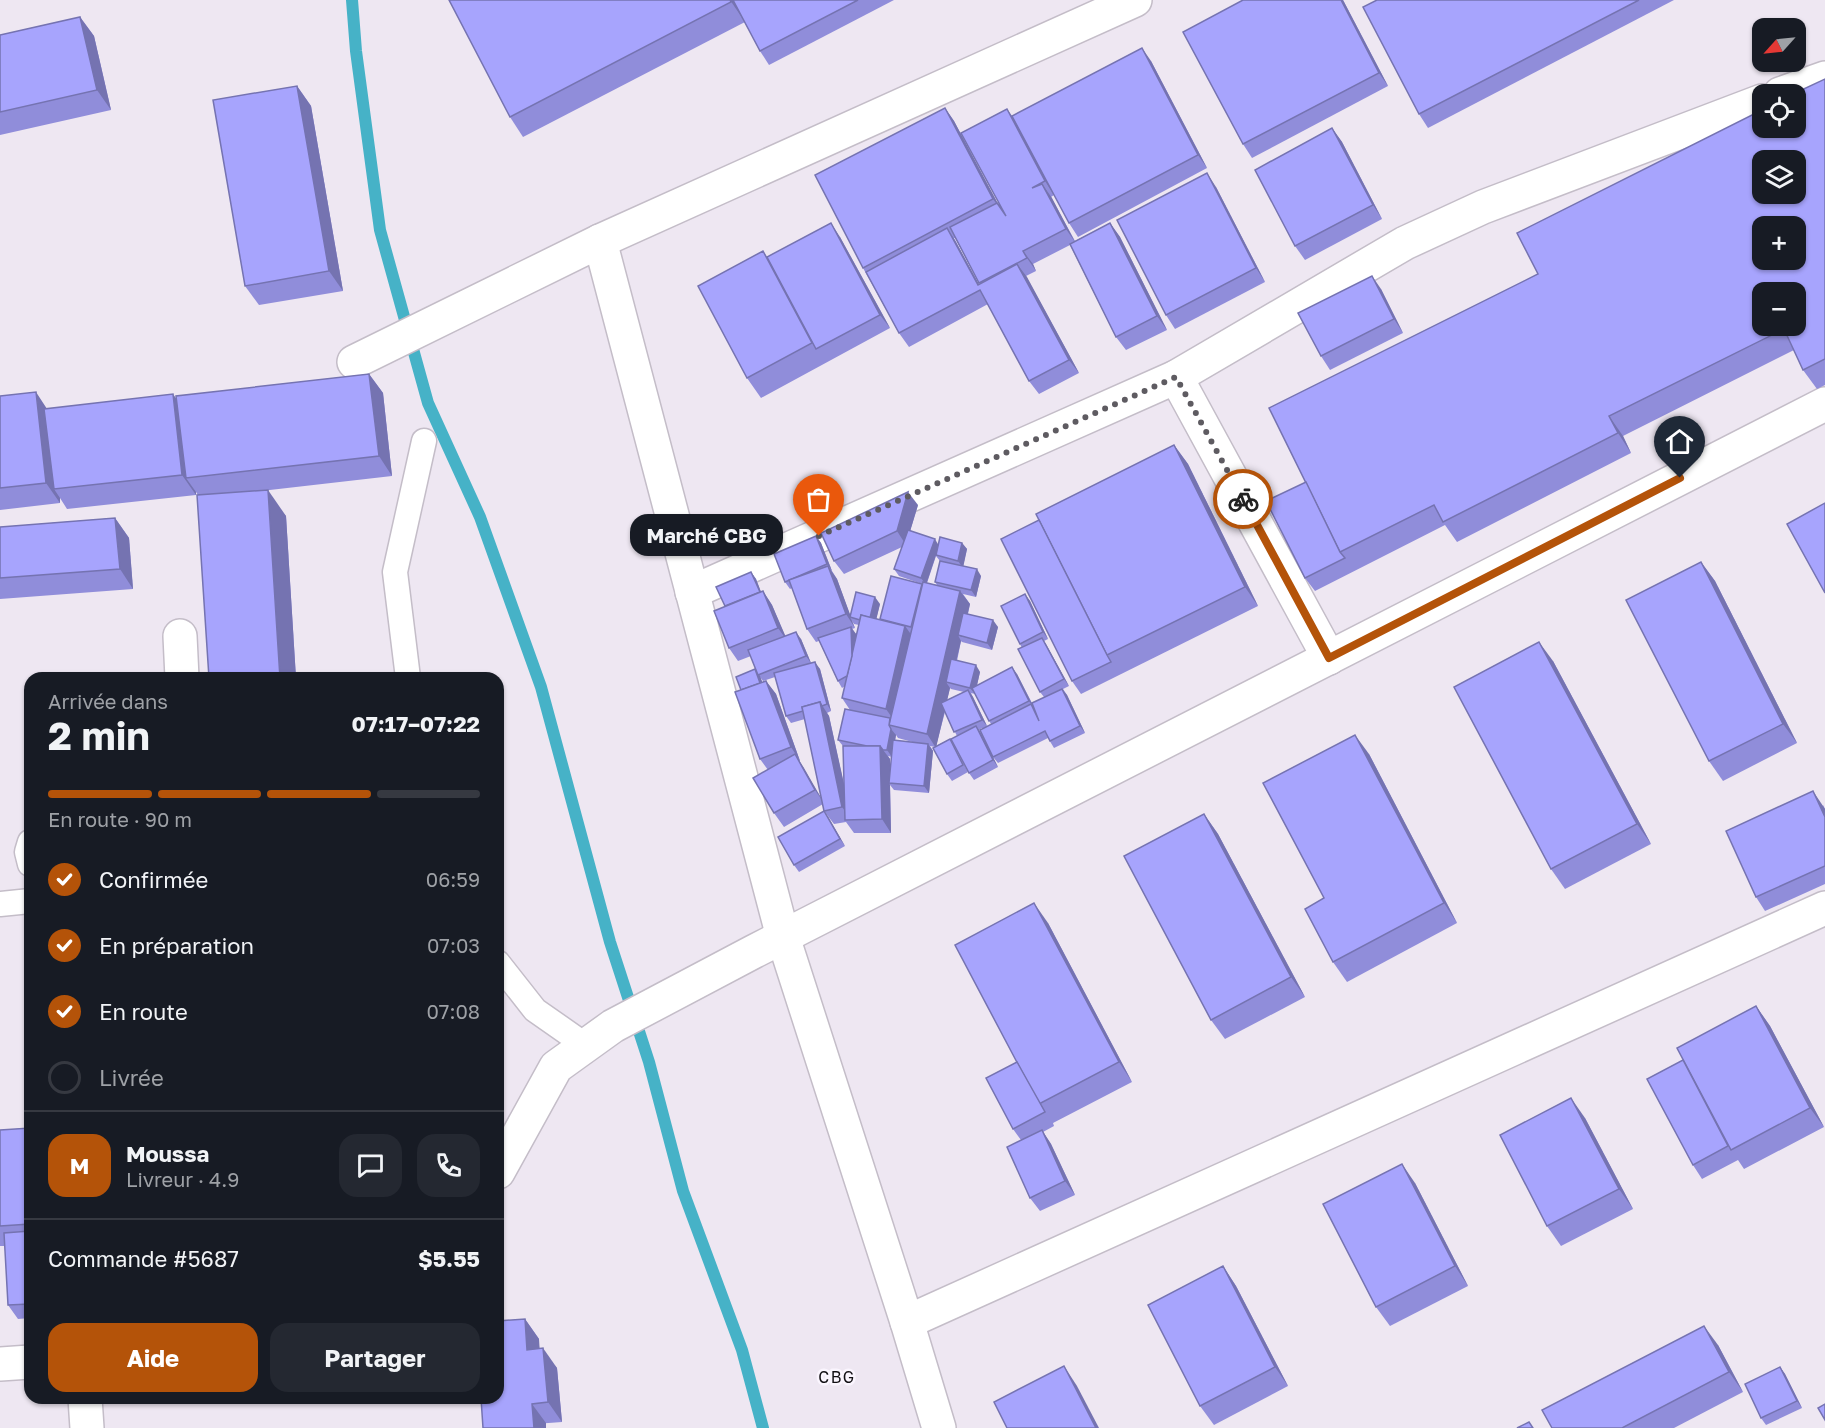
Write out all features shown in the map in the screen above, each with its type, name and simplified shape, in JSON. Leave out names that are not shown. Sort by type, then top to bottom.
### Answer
[{"type":"street","points":[[354,362],[600,241],[1135,0]]},
{"type":"street","points":[[1806,85],[1825,78]]},
{"type":"street","points":[[692,592],[1176,377],[1405,243],[1483,207],[1752,105]]},
{"type":"street","points":[[600,241],[783,937],[939,1428]]},
{"type":"street","points":[[1176,377],[1329,658]]},
{"type":"street","points":[[504,1161],[556,1068],[613,1026],[753,952],[1825,404]]},
{"type":"street","points":[[180,636],[182,672]]},
{"type":"street","points":[[907,1322],[1825,908]]},
{"type":"street","points":[[0,1364],[24,1362]]},
{"type":"street","points":[[85,1404],[87,1428]]},
{"type":"lane","points":[[407,672],[395,572],[424,441]]},
{"type":"lane","points":[[0,904],[24,902]]},
{"type":"lane","points":[[504,971],[535,1010],[585,1045]]},
{"type":"building","points":[[449,0],[730,0],[731,2],[510,117]]},
{"type":"building","points":[[733,0],[858,0],[760,51]]},
{"type":"building","points":[[1243,0],[1341,0],[1379,73],[1243,144],[1183,32]]},
{"type":"building","points":[[1377,0],[1639,0],[1419,114],[1363,7]]},
{"type":"building","points":[[80,17],[97,90],[0,112],[0,35]]},
{"type":"building","points":[[1142,48],[1198,155],[1069,223],[1012,116]]},
{"type":"building","points":[[1825,79],[1825,359],[1803,370],[1787,336],[1806,336],[1806,282],[1752,282],[1752,336],[1770,336],[1609,416],[1618,433],[1443,522],[1434,505],[1340,552],[1269,408],[1538,274],[1517,233],[1752,115],[1752,138],[1806,138],[1806,88]]},
{"type":"building","points":[[297,86],[329,271],[245,286],[213,100]]},
{"type":"building","points":[[945,108],[993,199],[863,268],[815,175]]},
{"type":"building","points":[[1007,109],[1045,181],[1032,188],[1042,184],[1066,229],[1023,251],[1027,258],[979,283],[950,227],[997,203],[1006,216],[961,133]]},
{"type":"building","points":[[1332,128],[1373,205],[1295,246],[1255,170]]},
{"type":"building","points":[[1207,173],[1256,268],[1166,315],[1117,220]]},
{"type":"building","points":[[831,223],[880,315],[816,349],[767,257]]},
{"type":"building","points":[[1110,223],[1157,316],[1116,337],[1070,244]]},
{"type":"building","points":[[947,228],[978,285],[1017,264],[1069,360],[1029,381],[980,290],[899,333],[866,272]]},
{"type":"building","points":[[763,251],[812,343],[747,378],[698,286]]},
{"type":"building","points":[[1372,276],[1394,319],[1321,356],[1298,313]]},
{"type":"building","points":[[369,374],[379,456],[186,478],[176,396]]},
{"type":"building","points":[[36,392],[46,483],[0,488],[0,396]]},
{"type":"building","points":[[173,394],[182,475],[54,489],[44,409]]},
{"type":"building","points":[[1174,445],[1245,587],[1107,655],[1036,514]]},
{"type":"building","points":[[1306,482],[1345,558],[1305,578],[1266,501]]},
{"type":"building","points":[[268,490],[280,672],[209,672],[197,495]]},
{"type":"building","points":[[908,492],[897,531],[834,561],[821,533]]},
{"type":"building","points":[[1825,503],[1825,593],[1787,524]]},
{"type":"building","points":[[115,518],[120,569],[0,578],[0,527]]},
{"type":"building","points":[[1039,520],[1111,662],[1072,681],[1001,539]]},
{"type":"building","points":[[908,530],[935,539],[921,578],[894,569]]},
{"type":"building","points":[[816,536],[827,564],[785,582],[774,554]]},
{"type":"building","points":[[940,537],[962,543],[958,561],[936,555]]},
{"type":"building","points":[[940,561],[977,569],[971,590],[935,582]]},
{"type":"building","points":[[1701,562],[1783,724],[1709,761],[1626,600]]},
{"type":"building","points":[[828,566],[846,614],[807,629],[789,580]]},
{"type":"building","points":[[751,572],[760,592],[725,606],[716,587]]},
{"type":"building","points":[[891,576],[922,584],[911,627],[880,619]]},
{"type":"building","points":[[923,582],[960,591],[927,734],[889,725]]},
{"type":"building","points":[[763,591],[778,628],[729,648],[714,611]]},
{"type":"building","points":[[856,592],[875,597],[870,618],[861,615],[860,620],[850,617]]},
{"type":"building","points":[[1025,594],[1043,632],[1020,644],[1001,606]]},
{"type":"building","points":[[963,613],[993,620],[987,643],[958,635]]},
{"type":"building","points":[[861,615],[905,626],[886,709],[842,698]]},
{"type":"building","points":[[851,627],[852,656],[847,676],[838,681],[818,638]]},
{"type":"building","points":[[796,632],[806,656],[758,675],[748,650]]},
{"type":"building","points":[[1042,638],[1064,679],[1040,692],[1018,649]]},
{"type":"building","points":[[1539,642],[1637,824],[1551,869],[1454,687]]},
{"type":"building","points":[[951,659],[976,665],[970,688],[946,682]]},
{"type":"building","points":[[815,662],[827,704],[822,706],[820,702],[802,707],[803,711],[786,716],[774,673]]},
{"type":"building","points":[[1012,667],[1029,701],[989,721],[972,688]]},
{"type":"building","points":[[755,669],[760,683],[741,690],[736,677]]},
{"type":"building","points":[[766,681],[791,747],[760,759],[735,692]]},
{"type":"building","points":[[1062,689],[1080,726],[1050,741],[1045,731],[993,757],[980,730],[1031,704],[1039,721],[1032,703]]},
{"type":"building","points":[[968,690],[982,720],[954,732],[941,703]]},
{"type":"building","points":[[820,702],[842,807],[824,811],[802,707]]},
{"type":"building","points":[[845,709],[890,718],[891,729],[887,750],[883,750],[880,746],[867,746],[838,740]]},
{"type":"building","points":[[976,726],[993,760],[969,773],[951,739]]},
{"type":"building","points":[[1355,735],[1444,903],[1333,962],[1305,909],[1324,898],[1263,783]]},
{"type":"building","points":[[950,739],[963,765],[947,774],[933,748]]},
{"type":"building","points":[[893,740],[928,744],[924,786],[889,783]]},
{"type":"building","points":[[843,746],[880,746],[882,819],[845,820]]},
{"type":"building","points":[[795,754],[815,790],[774,813],[753,778]]},
{"type":"building","points":[[1813,791],[1825,817],[1825,866],[1756,897],[1726,831]]},
{"type":"building","points":[[824,811],[840,839],[794,865],[778,837]]},
{"type":"building","points":[[1204,814],[1291,977],[1211,1020],[1124,856]]},
{"type":"building","points":[[1034,903],[1119,1062],[1039,1104],[955,945]]},
{"type":"building","points":[[1756,1006],[1810,1108],[1731,1150],[1677,1048]]},
{"type":"building","points":[[1683,1060],[1728,1146],[1693,1165],[1647,1079]]},
{"type":"building","points":[[1017,1062],[1045,1112],[1013,1129],[986,1078]]},
{"type":"building","points":[[1571,1098],[1619,1189],[1547,1226],[1500,1135]]},
{"type":"building","points":[[24,1128],[24,1224],[0,1226],[0,1130]]},
{"type":"building","points":[[1042,1130],[1065,1181],[1030,1198],[1007,1147]]},
{"type":"building","points":[[1402,1164],[1455,1266],[1376,1307],[1323,1204]]},
{"type":"building","points":[[24,1231],[24,1304],[8,1305],[4,1233]]},
{"type":"building","points":[[1223,1266],[1275,1367],[1200,1406],[1148,1305]]},
{"type":"building","points":[[525,1319],[527,1350],[543,1348],[548,1402],[532,1404],[534,1428],[483,1428],[481,1404],[504,1404],[504,1321]]},
{"type":"building","points":[[1704,1326],[1729,1372],[1622,1428],[1552,1428],[1542,1410]]},
{"type":"building","points":[[1064,1366],[1096,1428],[1007,1428],[994,1402]]},
{"type":"building","points":[[1780,1367],[1797,1401],[1761,1418],[1745,1384]]},
{"type":"building","points":[[1825,1404],[1825,1420],[1818,1408]]},
{"type":"building","points":[[1529,1422],[1533,1428],[1517,1428]]},
{"type":"waterway","points":[[352,0],[356,51],[380,230],[428,403],[480,517],[541,687],[610,942],[649,1062],[683,1191],[742,1350],[763,1428]]},
{"type":"way so far","points":[[819,536],[1176,377],[1243,499]]},
{"type":"place","name":"Marché CBG","points":[[819,536]]},
{"type":"district","name":"CBG","points":[[837,1377]]},
{"type":"route","points":[[1243,499],[1329,658],[1680,478]]}]
